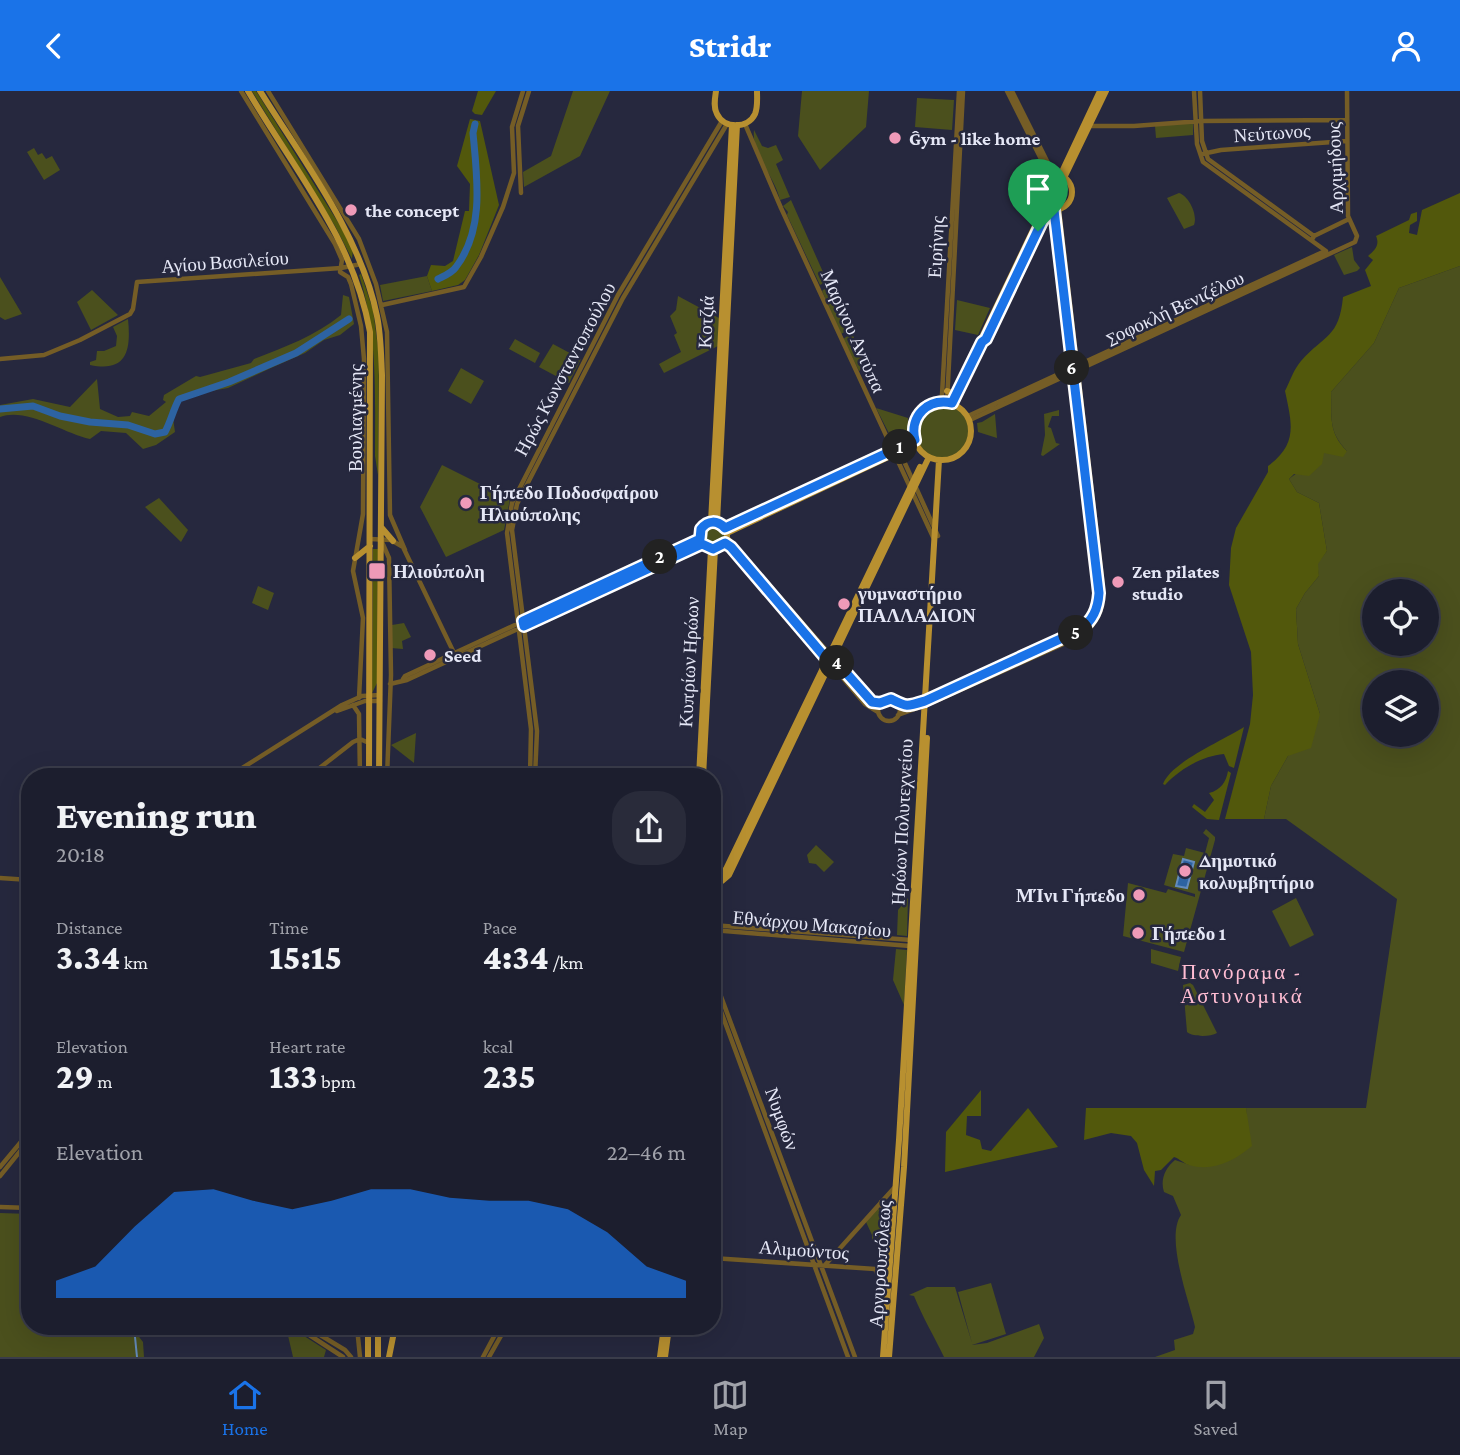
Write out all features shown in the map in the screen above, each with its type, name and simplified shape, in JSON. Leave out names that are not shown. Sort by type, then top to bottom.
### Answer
[{"type":"main road","name":"Βουλιαγμένης","points":[[248,91],[337,234],[351,265],[369,330],[369,768]]},
{"type":"main road","name":"Βουλιαγμένης","points":[[261,91],[341,221],[381,309],[379,768]]},
{"type":"main road","points":[[716,91],[715,110],[733,124],[756,112],[757,91]]},
{"type":"main road","points":[[1090,124],[1100,91]]},
{"type":"main road","points":[[1052,209],[1037,200],[1036,190],[1040,181],[1057,176],[1090,124],[1106,91]]},
{"type":"main road","name":"Κοτζιά","points":[[714,522],[733,124]]},
{"type":"main road","points":[[950,402],[1052,209],[1067,204],[1071,196],[1070,186],[1057,176]]},
{"type":"main road","points":[[362,337],[369,330]]},
{"type":"main road","points":[[947,391],[952,393],[958,390]]},
{"type":"main road","points":[[936,402],[950,402],[969,418],[971,437],[966,448],[956,457],[941,460],[927,456],[915,442],[915,418],[925,407],[936,402]]},
{"type":"main road","points":[[726,535],[714,522],[701,529],[701,541],[713,549],[726,535],[915,442]]},
{"type":"main road","points":[[721,881],[729,875],[927,456]]},
{"type":"main road","name":"Ηρώων Πολυτεχνείου","points":[[903,1174],[936,504],[941,460]]},
{"type":"main road","name":"Ηρώων Πολυτεχνείου","points":[[896,1186],[941,460]]},
{"type":"main road","points":[[381,527],[393,541]]},
{"type":"main road","points":[[355,558],[370,543]]},
{"type":"main road","name":"Κυπρίων Ηρώων","points":[[701,768],[713,549]]},
{"type":"main road","name":"Αργυρουπόλεως","points":[[889,1357],[903,1174]]},
{"type":"main road","name":"Αργυρουπόλεως","points":[[883,1357],[896,1186]]},
{"type":"main road","points":[[368,1335],[368,1357]]},
{"type":"main road","points":[[378,1335],[378,1357]]},
{"type":"main road","points":[[389,1357],[393,1335]]},
{"type":"main road","points":[[660,1357],[664,1335]]},
{"type":"main road","points":[[665,1357],[666,1335]]},
{"type":"street","points":[[241,91],[323,222],[341,258],[341,268],[351,282],[362,337],[365,374],[363,525],[353,580],[363,626],[359,698]]},
{"type":"street","points":[[268,91],[359,239],[371,268],[387,332],[390,515],[455,655]]},
{"type":"street","points":[[381,309],[464,287],[481,257],[503,207],[514,173],[512,127],[523,91]]},
{"type":"street","points":[[521,193],[518,126],[529,91]]},
{"type":"street","name":"Ειρήνης","points":[[950,402],[947,391],[961,91]]},
{"type":"street","name":"Ειρήνης","points":[[936,402],[942,395],[961,91]]},
{"type":"street","points":[[1010,91],[1057,176]]},
{"type":"street","points":[[1197,91],[1202,154],[1313,238],[1327,253]]},
{"type":"street","name":"Αρχιμήδους","points":[[1347,91],[1349,219],[1357,236],[1355,242]]},
{"type":"street","points":[[1090,124],[1347,120]]},
{"type":"street","name":"Μαρίνου Αντύπα","points":[[733,124],[781,208],[935,535]]},
{"type":"street","name":"Ηρώς Κωνσταντοπούλου","points":[[533,768],[512,530],[517,504],[626,292],[733,124]]},
{"type":"street","name":"Νεύτωνος","points":[[1202,154],[1347,141]]},
{"type":"street","points":[[726,535],[865,703],[885,720],[892,720],[898,715],[1082,635],[1101,613],[1103,594],[1052,209]]},
{"type":"street","points":[[1313,238],[1349,219]]},
{"type":"street","name":"Σοφοκλή Βενιζέλου","points":[[969,418],[1355,242]]},
{"type":"street","name":"Αγίου Βασιλείου","points":[[0,359],[47,353],[80,340],[130,313],[137,282],[341,268],[361,262]]},
{"type":"street","name":"Μαρίνου Αντύπα","points":[[913,486],[935,535]]},
{"type":"street","points":[[922,502],[928,506],[936,504]]},
{"type":"street","points":[[370,543],[381,539],[393,541],[401,544],[405,550]]},
{"type":"street","name":"Βουλιαγμένης","points":[[381,539],[388,552],[389,561],[387,768]]},
{"type":"street","points":[[390,684],[407,680],[701,541]]},
{"type":"street","points":[[830,659],[870,701],[880,703],[891,699],[898,705],[906,706],[927,703],[1088,627]]},
{"type":"street","points":[[1059,647],[1061,640]]},
{"type":"street","points":[[243,768],[359,698],[380,698]]},
{"type":"street","points":[[335,711],[369,698]]},
{"type":"street","points":[[878,712],[880,703]]},
{"type":"street","points":[[353,705],[359,714],[360,768]]},
{"type":"street","points":[[898,705],[898,715]]},
{"type":"street","points":[[360,739],[369,743]]},
{"type":"street","points":[[319,768],[360,739]]},
{"type":"street","points":[[0,877],[21,879]]},
{"type":"street","name":"Εθνάρχου Μακαρίου","points":[[721,926],[911,943]]},
{"type":"street","name":"Εθνάρχου Μακαρίου","points":[[721,931],[911,943]]},
{"type":"street","name":"Νυμφών","points":[[721,1006],[820,1265]]},
{"type":"street","points":[[0,1167],[21,1142]]},
{"type":"street","points":[[0,1176],[21,1150]]},
{"type":"street","points":[[820,1265],[896,1186],[903,1174]]},
{"type":"street","points":[[881,1201],[881,1207],[886,1212],[892,1211],[894,1207]]},
{"type":"street","points":[[0,1206],[21,1207]]},
{"type":"street","name":"Αλιμούντος","points":[[721,1259],[876,1269],[880,1277],[889,1279]]},
{"type":"street","points":[[820,1265],[848,1357]]},
{"type":"street","points":[[820,1265],[855,1357]]},
{"type":"street","points":[[309,1335],[342,1357]]},
{"type":"street","points":[[320,1335],[345,1350],[351,1357]]},
{"type":"street","points":[[359,1335],[360,1357]]},
{"type":"street","points":[[483,1357],[495,1335]]},
{"type":"street","points":[[489,1357],[501,1335]]},
{"type":"green space","points":[[252,91],[256,91],[339,224],[353,249],[352,259],[335,226]]},
{"type":"green space","points":[[478,91],[496,91],[482,115],[472,111]]},
{"type":"green space","points":[[573,91],[610,91],[580,156],[524,187],[523,172],[551,156]]},
{"type":"green space","points":[[802,91],[869,91],[866,127],[820,170],[798,136]]},
{"type":"green space","points":[[917,98],[954,100],[952,130],[915,127]]},
{"type":"green space","points":[[470,119],[480,121],[499,205],[479,255],[465,280],[458,285],[432,291],[427,276],[431,265],[445,266],[453,261],[465,211],[469,211],[470,184],[457,166]]},
{"type":"green space","points":[[1193,123],[1193,135],[1156,138],[1155,126]]},
{"type":"green space","points":[[754,130],[762,146],[768,148],[776,145],[783,160],[776,164],[790,197],[780,200],[756,148]]},
{"type":"green space","points":[[34,148],[38,155],[42,153],[46,159],[52,156],[60,170],[44,180],[27,152]]},
{"type":"green space","points":[[1054,182],[1062,185],[1065,193],[1062,201],[1054,204],[1046,201],[1043,193],[1046,185]]},
{"type":"green space","points":[[1179,193],[1189,202],[1195,216],[1194,225],[1184,229],[1167,198]]},
{"type":"green space","points":[[1460,193],[1460,266],[1399,288],[1374,343],[1331,392],[1334,431],[1347,451],[1343,457],[1324,453],[1322,464],[1309,476],[1294,474],[1289,479],[1297,492],[1319,503],[1327,551],[1318,564],[1319,576],[1296,609],[1298,644],[1320,714],[1311,748],[1288,756],[1271,786],[1264,819],[1225,819],[1250,724],[1253,695],[1251,652],[1229,585],[1231,548],[1236,528],[1268,472],[1268,466],[1278,458],[1288,441],[1291,423],[1285,391],[1299,364],[1334,328],[1343,297],[1371,286],[1365,270],[1373,260],[1368,256],[1376,247],[1376,236],[1409,220],[1411,214],[1417,212],[1417,221],[1410,225],[1409,233],[1417,235],[1422,210]]},
{"type":"green space","points":[[791,200],[827,281],[820,285],[783,206]]},
{"type":"green space","points":[[1352,247],[1354,260],[1360,268],[1344,275],[1334,255]]},
{"type":"green space","points":[[1460,266],[1460,1357],[1155,1357],[1175,1350],[1174,1340],[1193,1334],[1195,1327],[1177,1253],[1177,1225],[1181,1215],[1173,1196],[1164,1192],[1163,1188],[1168,1167],[1175,1160],[1190,1165],[1247,1122],[1246,1108],[1366,1108],[1397,899],[1286,819],[1264,819],[1271,786],[1288,756],[1320,714],[1298,644],[1296,609],[1319,576],[1317,564],[1327,551],[1319,503],[1297,492],[1289,479],[1323,453],[1347,451],[1334,430],[1331,392],[1374,343],[1399,288]]},
{"type":"green space","points":[[361,274],[373,310],[379,355],[378,475],[375,456],[372,342],[370,320],[359,275]]},
{"type":"green space","points":[[427,276],[432,291],[383,301],[380,285]]},
{"type":"green space","points":[[0,277],[22,314],[5,320],[0,317]]},
{"type":"green space","points":[[830,284],[850,329],[841,334],[822,291]]},
{"type":"green space","points":[[92,290],[118,315],[91,330],[77,302]]},
{"type":"green space","points":[[343,295],[349,297],[354,324],[340,335],[324,340],[305,353],[228,388],[200,393],[181,401],[173,418],[175,432],[156,445],[143,449],[126,433],[101,431],[90,439],[21,415],[0,417],[0,405],[33,399],[70,407],[97,379],[100,409],[118,417],[130,416],[132,412],[149,416],[166,402],[163,400],[164,395],[196,376],[251,363],[254,359],[321,329],[341,315]]},
{"type":"green space","points":[[678,296],[719,318],[718,346],[664,373],[659,364],[681,352],[670,316],[676,310]]},
{"type":"green space","points":[[957,300],[990,308],[978,335],[955,330]]},
{"type":"green space","points":[[128,319],[129,340],[120,362],[103,367],[90,365],[90,362],[96,360],[97,351],[116,346],[117,336],[113,327]]},
{"type":"green space","points":[[852,333],[866,366],[859,371],[843,339]]},
{"type":"green space","points":[[515,339],[540,353],[535,363],[509,349]]},
{"type":"green space","points":[[553,344],[581,359],[569,383],[539,367]]},
{"type":"green space","points":[[461,368],[484,381],[471,404],[448,391]]},
{"type":"green space","points":[[942,404],[961,412],[969,431],[961,450],[942,458],[923,450],[915,431],[923,412]]},
{"type":"green space","points":[[876,408],[908,418],[908,442],[895,445]]},
{"type":"green space","points":[[1059,410],[1059,416],[1052,416],[1048,427],[1051,428],[1056,443],[1060,444],[1043,456],[1044,414]]},
{"type":"green space","points":[[995,414],[997,438],[978,432],[977,423]]},
{"type":"green space","name":"Γήπεδο Ποδοσφαίρου Ηλιούπολης","points":[[442,465],[510,499],[504,530],[446,557],[420,507]]},
{"type":"green space","points":[[159,498],[188,530],[181,542],[145,507]]},
{"type":"green space","points":[[714,525],[722,528],[725,536],[722,544],[714,547],[706,544],[703,536],[706,528]]},
{"type":"green space","points":[[373,549],[378,549],[377,683],[372,693]]},
{"type":"green space","points":[[258,586],[274,593],[268,610],[252,603]]},
{"type":"green space","points":[[404,623],[411,637],[402,641],[403,649],[391,648],[392,625]]},
{"type":"green space","points":[[1244,727],[1234,768],[1229,766],[1224,754],[1216,755],[1192,764],[1163,784],[1176,768],[1187,760]]},
{"type":"green space","points":[[416,733],[414,763],[391,745]]},
{"type":"green space","points":[[1228,771],[1231,773],[1219,820],[1207,819],[1192,807],[1194,804],[1205,812],[1214,800],[1209,793],[1222,785]]},
{"type":"green space","points":[[1206,829],[1215,840],[1184,952],[1123,936],[1128,883],[1166,893],[1168,889],[1195,897],[1195,894],[1164,885],[1173,854],[1184,856],[1186,848],[1205,853],[1209,838],[1203,833]]},
{"type":"green space","points":[[816,845],[834,862],[824,872],[816,864],[809,863],[807,855]]},
{"type":"green space","points":[[908,898],[907,936],[897,935],[898,910]]},
{"type":"green space","points":[[1296,898],[1314,935],[1290,947],[1272,911]]},
{"type":"green space","points":[[896,949],[907,950],[904,1005],[893,980]]},
{"type":"green space","points":[[1151,949],[1181,957],[1178,971],[1151,963]]},
{"type":"green space","points":[[1190,983],[1217,1033],[1202,1036],[1187,1032],[1183,985]]},
{"type":"green space","points":[[981,1090],[981,1116],[967,1116],[966,1135],[980,1140],[982,1149],[991,1151],[1028,1108],[1058,1147],[945,1172],[946,1132]]},
{"type":"green space","points":[[1086,1108],[1246,1108],[1252,1146],[1238,1156],[1215,1166],[1198,1167],[1174,1157],[1161,1170],[1155,1171],[1154,1186],[1144,1170],[1137,1143],[1131,1136],[1111,1133],[1084,1140]]},
{"type":"green space","points":[[877,1208],[886,1214],[886,1220],[890,1221],[889,1246],[877,1245],[866,1222]]},
{"type":"green space","points":[[0,1213],[21,1214],[21,1335],[138,1335],[143,1342],[144,1357],[0,1357]]},
{"type":"green space","points":[[991,1283],[1006,1334],[972,1345],[987,1343],[1039,1324],[1044,1338],[1034,1357],[944,1357],[914,1296],[909,1295],[927,1287],[955,1287],[972,1343],[958,1292]]},
{"type":"green space","points":[[288,1335],[303,1335],[326,1350],[324,1357],[293,1357]]},
{"type":"water","points":[[1183,859],[1194,862],[1187,888],[1176,886]]},
{"type":"waterway","points":[[438,279],[456,267],[465,252],[475,220],[475,124]]},
{"type":"waterway","points":[[0,409],[33,406],[60,416],[90,422],[128,425],[155,434],[165,432],[179,399],[229,382],[296,353],[349,319]]},
{"type":"waterway","points":[[135,1335],[137,1357]]},
{"type":"place","name":"Ĝym - like home","points":[[895,138]]},
{"type":"place","name":"the concept","points":[[351,210]]},
{"type":"place","name":"Γήπεδο Ποδοσφαίρου Ηλιούπολης","points":[[466,503]]},
{"type":"place","name":"Ηλιούπολη","points":[[377,571]]},
{"type":"place","name":"Zen pilates studio","points":[[1118,582]]},
{"type":"place","name":"γυμναστήριο ΠΑΛΛΑΔΙΟΝ","points":[[844,604]]},
{"type":"place","name":"Seed","points":[[430,655]]},
{"type":"place","name":"Δημοτικό κολυμβητήριο","points":[[1185,871]]},
{"type":"place","name":"ΜΊνι Γήπεδο","points":[[1139,895]]},
{"type":"place","name":"Γήπεδο 1","points":[[1138,933]]},
{"type":"district","name":"Πανόραμα - Αστυνομικά","points":[[1242,984]]},
{"type":"route","points":[[1048,209],[1054,210],[1099,593],[1095,613],[1080,630],[925,701],[906,706],[898,705],[891,699],[880,703],[872,702],[833,658],[830,663],[725,543],[713,549],[702,544],[524,626],[523,621],[700,539],[701,529],[708,523],[717,522],[725,528],[915,440],[915,418],[925,407],[936,402],[952,403],[1038,231],[1048,209]]}]
